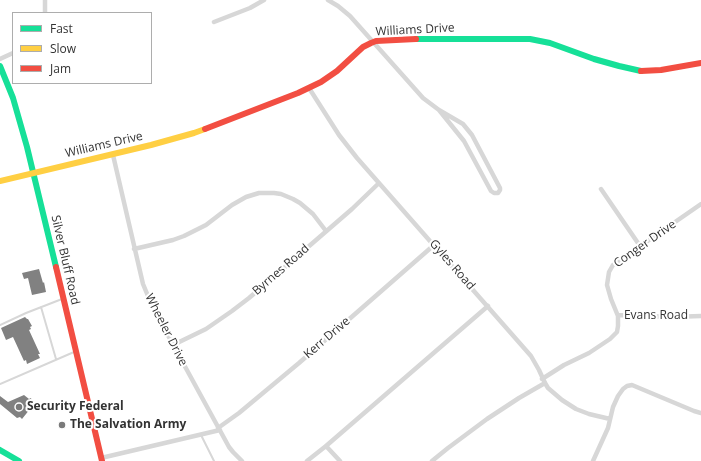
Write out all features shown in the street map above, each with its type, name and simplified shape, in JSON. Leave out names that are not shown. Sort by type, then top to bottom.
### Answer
[{"type":"street","points":[[45,0],[45,12]]},
{"type":"street","points":[[214,22],[250,8],[264,0]]},
{"type":"street","points":[[328,0],[338,6],[358,24],[423,98],[439,110],[463,124],[472,135],[500,188],[498,193],[491,191],[464,141],[439,110]]},
{"type":"street","name":"Williams Drive","points":[[0,181],[151,146],[194,133],[309,88],[329,77],[363,47],[373,42],[410,39],[530,39],[550,43],[594,59],[639,71],[661,70],[701,63]]},
{"type":"street","points":[[0,59],[12,53]]},
{"type":"street","name":"Silver Bluff Road","points":[[0,66],[15,104],[28,147],[101,460]]},
{"type":"street","name":"Gyles Road","points":[[309,88],[339,135],[379,183],[531,356],[543,381],[555,395],[576,409],[610,419]]},
{"type":"street","name":"Wheeler Drive","points":[[113,155],[134,250],[143,284],[153,308],[229,447],[242,461]]},
{"type":"street","name":"Byrnes Road","points":[[173,345],[206,329],[249,298],[379,183]]},
{"type":"street","points":[[601,189],[640,246]]},
{"type":"street","points":[[134,250],[184,236],[206,225],[232,205],[259,193],[281,194],[293,199],[313,214],[326,231]]},
{"type":"street","name":"Conger Drive","points":[[618,315],[607,290],[609,272],[613,265],[701,204]]},
{"type":"street","name":"Kerr Drive","points":[[101,460],[219,429],[434,245]]},
{"type":"street","points":[[307,461],[488,306]]},
{"type":"street","name":"Evans Road","points":[[432,461],[487,419],[564,365],[589,353],[610,339],[617,332],[618,315],[672,317],[701,316]]},
{"type":"street","points":[[593,461],[608,428],[613,407],[618,396],[623,389],[629,385],[701,413]]},
{"type":"street","points":[[326,446],[340,461]]},
{"type":"street","points":[[0,450],[19,461]]},
{"type":"lane","points":[[0,325],[26,312],[63,299]]},
{"type":"lane","points":[[41,307],[56,359]]},
{"type":"lane","points":[[0,384],[76,351]]},
{"type":"lane","points":[[201,434],[214,461]]},
{"type":"building","points":[[39,269],[46,292],[32,295],[28,278],[24,279],[22,273]]},
{"type":"building","points":[[25,317],[32,326],[29,330],[40,354],[38,354],[40,358],[27,364],[26,360],[24,361],[13,337],[6,340],[1,328]]},
{"type":"building","points":[[24,395],[29,399],[31,398],[34,404],[22,419],[20,417],[17,418],[0,404],[0,396],[8,402]]},
{"type":"traffic: fast","points":[[416,39],[530,39],[550,43],[594,59],[641,71]]},
{"type":"traffic: fast","points":[[0,66],[13,98],[27,147],[56,267]]},
{"type":"traffic: fast","points":[[0,450],[19,461]]},
{"type":"traffic: slow","points":[[0,181],[151,145],[205,129]]},
{"type":"traffic: jam","points":[[205,129],[298,93],[321,82],[337,71],[363,47],[371,43],[376,41],[416,39]]},
{"type":"traffic: jam","points":[[641,71],[661,70],[701,63]]},
{"type":"traffic: jam","points":[[56,267],[102,461]]},
{"type":"place","name":"Security Federal","points":[[19,407]]},
{"type":"place","name":"The Salvation Army","points":[[62,425]]}]
